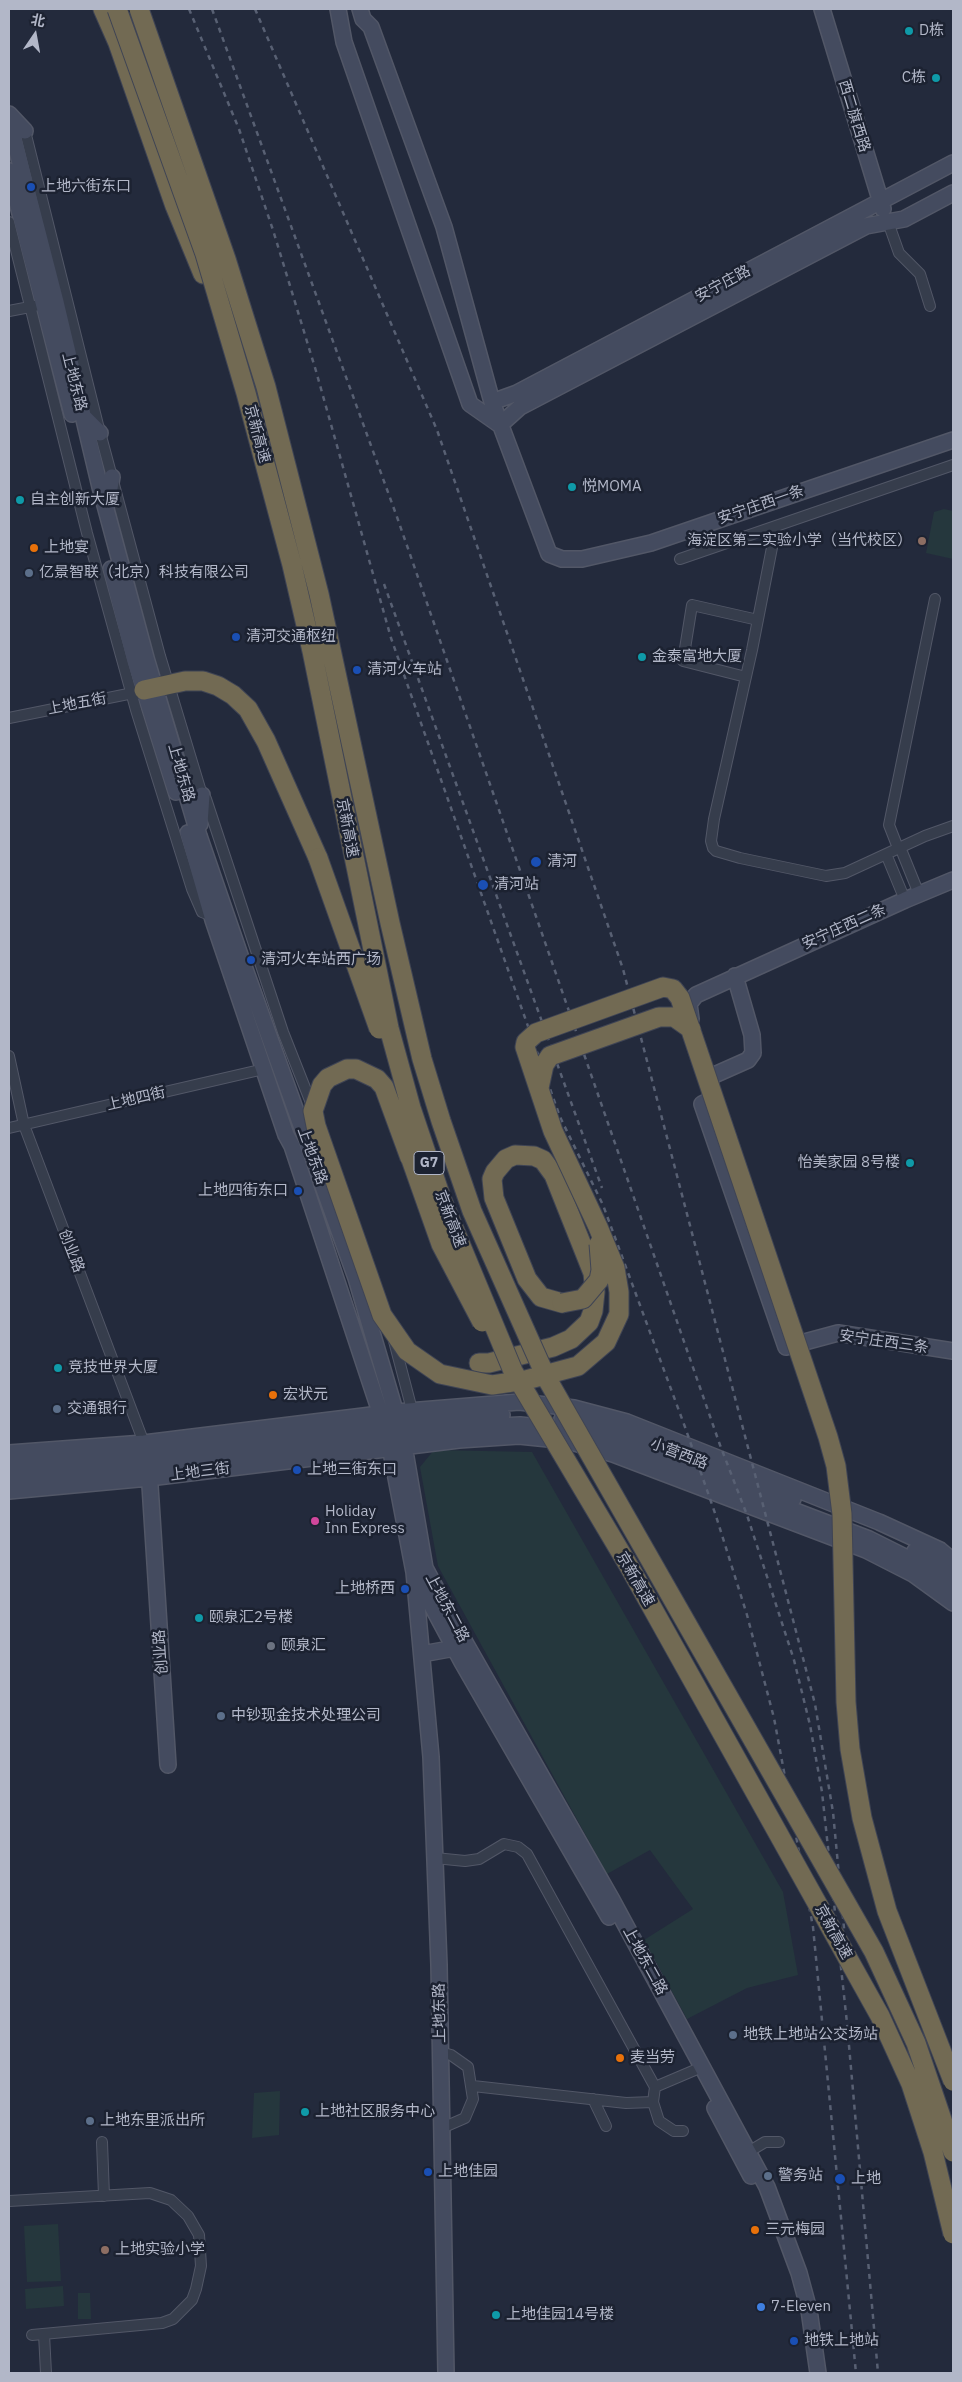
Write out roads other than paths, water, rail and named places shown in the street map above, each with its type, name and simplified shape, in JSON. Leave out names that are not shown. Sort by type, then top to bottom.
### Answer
[{"type":"highway","points":[[103,9],[118,43],[176,206],[225,324]]},
{"type":"highway","name":"京新高速","points":[[117,9],[205,254],[294,574],[388,1028],[411,1108],[442,1200],[513,1371],[630,1568],[880,2016],[914,2093],[933,2152],[953,2234]]},
{"type":"highway","name":"京新高速","points":[[139,9],[226,259],[269,396],[319,594],[390,923],[420,1050],[441,1121],[472,1210],[546,1377],[874,1952],[916,2043],[953,2152]]},
{"type":"highway","points":[[150,689],[185,681],[203,681],[218,686],[234,695],[248,709],[266,741],[318,858],[380,1032],[410,1158]]},
{"type":"highway","points":[[513,1371],[473,1309],[441,1244],[384,1087],[377,1079],[356,1069],[347,1069],[328,1078],[322,1085],[313,1112],[316,1126],[382,1315],[407,1351],[440,1374],[492,1385],[526,1380],[578,1366],[606,1342],[619,1314],[620,1292],[615,1268],[553,1131],[525,1047],[529,1037],[536,1033],[662,987],[674,989],[680,998],[688,1021],[828,1437],[836,1466],[842,1514],[846,1702],[853,1768],[862,1818],[887,1911],[953,2081]]},
{"type":"highway","points":[[539,1089],[544,1065],[550,1056],[659,1017],[674,1017],[688,1021]]},
{"type":"highway","points":[[479,1363],[489,1363],[553,1347],[571,1339],[589,1322],[593,1311],[595,1292],[592,1273],[549,1167],[538,1158],[523,1154],[506,1159],[495,1172],[492,1179],[494,1198],[527,1279],[541,1297],[562,1303],[583,1299],[599,1280],[601,1255],[584,1198]]},
{"type":"street","points":[[338,9],[344,42],[470,404],[500,425]]},
{"type":"street","name":"安宁庄西一条","points":[[360,9],[363,19],[371,28],[444,227],[492,402],[549,554],[562,559],[582,559],[650,543],[953,440]]},
{"type":"street","name":"西二旗西路","points":[[822,9],[888,222]]},
{"type":"street","points":[[9,114],[25,131],[43,282]]},
{"type":"street","name":"上地东路","points":[[9,120],[43,282],[43,304],[135,661],[150,689],[269,1042],[356,1278],[393,1430],[420,1570],[422,1654],[431,1757],[442,2128],[446,2373]]},
{"type":"street","name":"安宁庄路","points":[[492,402],[517,393],[953,163]]},
{"type":"street","name":"上地东路","points":[[9,171],[43,282]]},
{"type":"street","name":"安宁庄路","points":[[500,425],[520,407],[866,226],[904,219],[953,193]]},
{"type":"street","points":[[9,222],[43,282],[100,433],[112,477],[150,689],[208,807],[282,1032],[302,1076],[374,1279],[412,1410]]},
{"type":"street","points":[[888,222],[899,252],[920,274],[930,306]]},
{"type":"street","points":[[9,311],[43,304]]},
{"type":"street","name":"上地东路","points":[[43,304],[82,415],[150,689],[212,916],[286,1136],[295,1155],[376,1400],[393,1430]]},
{"type":"street","points":[[82,415],[100,433]]},
{"type":"street","points":[[680,559],[953,465]]},
{"type":"street","points":[[106,509],[112,477]]},
{"type":"street","points":[[776,527],[746,677],[714,819],[713,848],[716,851],[740,858],[826,876],[845,873],[953,826]]},
{"type":"street","points":[[919,894],[888,825],[935,599]]},
{"type":"street","points":[[746,677],[683,661],[692,605],[758,620]]},
{"type":"street","name":"上地五街","points":[[9,718],[150,689]]},
{"type":"street","points":[[199,836],[202,795]]},
{"type":"street","points":[[886,854],[905,900]]},
{"type":"street","name":"安宁庄西二条","points":[[712,1076],[689,1014],[689,1004],[696,995],[953,880]]},
{"type":"street","points":[[712,1076],[748,1060],[753,1053],[752,1035],[735,976]]},
{"type":"street","name":"创业路","points":[[9,1056],[24,1125],[147,1461],[168,1765]]},
{"type":"street","name":"上地四街","points":[[9,1128],[264,1069]]},
{"type":"street","name":"安宁庄西三条","points":[[712,1076],[710,1100],[702,1104],[786,1347],[838,1333],[953,1351]]},
{"type":"street","name":"小营西路","points":[[393,1430],[412,1410],[519,1402],[574,1408],[627,1422],[879,1522],[940,1550],[953,1560]]},
{"type":"street","name":"小营西路","points":[[393,1430],[519,1414],[572,1420],[624,1433],[875,1531],[934,1560],[953,1574]]},
{"type":"street","name":"小营西路","points":[[393,1430],[520,1425],[570,1430],[619,1444],[869,1539],[927,1568],[953,1588]]},
{"type":"street","name":"小营西路","points":[[393,1430],[459,1440],[519,1436],[568,1441],[613,1454],[866,1550],[913,1574],[953,1603]]},
{"type":"street","name":"上地三街","points":[[9,1479],[393,1430]]},
{"type":"street","name":"上地三街","points":[[9,1491],[147,1461],[393,1430]]},
{"type":"street","name":"上地三街","points":[[9,1453],[147,1461]]},
{"type":"street","name":"上地三街","points":[[9,1464],[147,1461]]},
{"type":"street","name":"上地东二路","points":[[420,1570],[455,1648],[602,1904],[695,2070],[747,2168],[773,2224],[796,2300],[809,2373]]},
{"type":"street","name":"上地东二路","points":[[420,1570],[463,1639],[612,1900],[750,2151],[767,2187],[799,2273],[808,2310],[818,2373]]},
{"type":"street","points":[[422,1654],[455,1648]]},
{"type":"street","points":[[435,1858],[465,1861],[479,1859],[504,1844],[518,1847],[527,1854],[655,2086],[653,2102],[659,2120],[674,2131],[683,2131]]},
{"type":"street","points":[[440,2052],[451,2055],[468,2068],[473,2086],[473,2099],[465,2118],[442,2128]]},
{"type":"street","points":[[655,2086],[695,2070]]},
{"type":"street","points":[[473,2086],[626,2104],[653,2102]]},
{"type":"street","points":[[593,2099],[606,2126]]},
{"type":"street","points":[[102,2142],[104,2196]]},
{"type":"street","points":[[750,2151],[765,2142],[779,2142]]},
{"type":"street","points":[[9,2201],[150,2193],[171,2200],[188,2216],[199,2235],[202,2266],[192,2300],[173,2319],[162,2323],[32,2336]]},
{"type":"street","points":[[44,2334],[46,2373]]},
{"type":"railway","points":[[189,9],[239,129],[273,230],[316,371],[391,638],[560,1117],[603,1205],[685,1427],[716,1516],[747,1615],[774,1718],[813,1927],[856,2373]]},
{"type":"railway","points":[[212,9],[397,517],[720,1445],[747,1515],[794,1660],[810,1725],[822,1792],[847,2023],[878,2373]]},
{"type":"railway","points":[[255,9],[437,430],[623,969],[815,1704],[833,1812],[848,1970]]},
{"type":"railway","points":[[384,584],[602,1188]]},
{"type":"place","name":"D栋","points":[[909,31]]},
{"type":"place","name":"C栋","points":[[936,78]]},
{"type":"place","name":"上地六街东口","points":[[31,187]]},
{"type":"place","name":"悦MOMA","points":[[572,487]]},
{"type":"place","name":"自主创新大厦","points":[[20,500]]},
{"type":"place","name":"海淀区第二实验小学（当代校区）","points":[[922,541]]},
{"type":"place","name":"上地宴","points":[[34,548]]},
{"type":"place","name":"亿景智联（北京）科技有限公司","points":[[29,573]]},
{"type":"place","name":"清河交通枢纽","points":[[236,637]]},
{"type":"place","name":"金泰富地大厦","points":[[642,657]]},
{"type":"place","name":"清河火车站","points":[[357,670]]},
{"type":"place","name":"清河","points":[[536,862]]},
{"type":"place","name":"清河站","points":[[483,885]]},
{"type":"place","name":"清河火车站西广场","points":[[251,960]]},
{"type":"place","name":"怡美家园 8号楼","points":[[910,1163]]},
{"type":"place","name":"上地四街东口","points":[[298,1191]]},
{"type":"place","name":"竞技世界大厦","points":[[58,1368]]},
{"type":"place","name":"宏状元","points":[[273,1395]]},
{"type":"place","name":"交通银行","points":[[57,1409]]},
{"type":"place","name":"上地三街东口","points":[[297,1470]]},
{"type":"place","name":"Holiday Inn Express","points":[[315,1521]]},
{"type":"place","name":"上地桥西","points":[[405,1589]]},
{"type":"place","name":"颐泉汇2号楼","points":[[199,1618]]},
{"type":"place","name":"颐泉汇","points":[[271,1646]]},
{"type":"place","name":"中钞现金技术处理公司","points":[[221,1716]]},
{"type":"place","name":"地铁上地站公交场站","points":[[733,2035]]},
{"type":"place","name":"麦当劳","points":[[620,2058]]},
{"type":"place","name":"上地社区服务中心","points":[[305,2112]]},
{"type":"place","name":"上地东里派出所","points":[[90,2121]]},
{"type":"place","name":"上地佳园","points":[[428,2172]]},
{"type":"place","name":"警务站","points":[[768,2176]]},
{"type":"place","name":"上地","points":[[840,2179]]},
{"type":"place","name":"三元梅园","points":[[755,2230]]},
{"type":"place","name":"上地实验小学","points":[[105,2250]]},
{"type":"place","name":"7-Eleven","points":[[761,2307]]},
{"type":"place","name":"上地佳园14号楼","points":[[496,2315]]},
{"type":"place","name":"地铁上地站","points":[[794,2341]]}]
